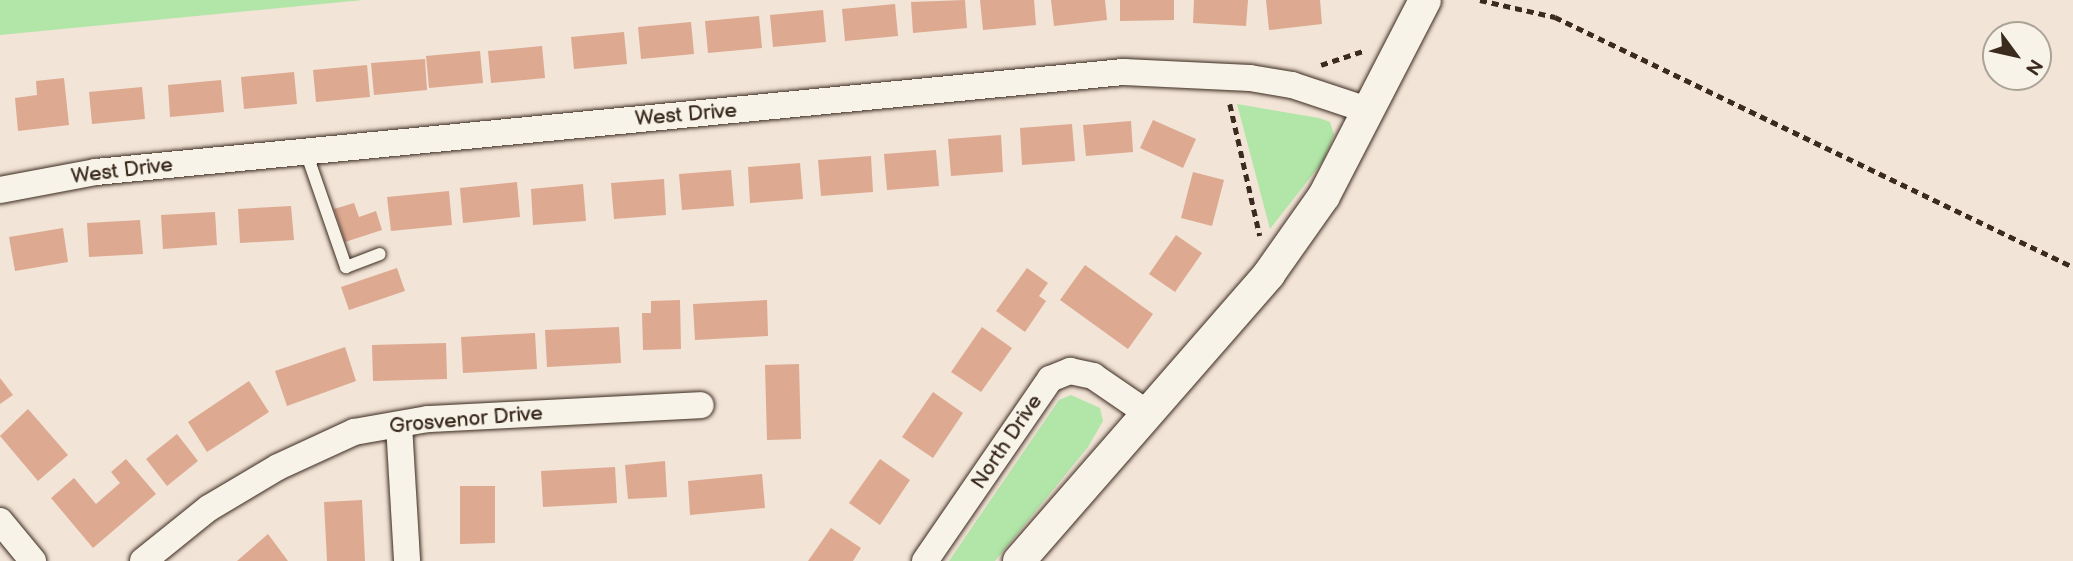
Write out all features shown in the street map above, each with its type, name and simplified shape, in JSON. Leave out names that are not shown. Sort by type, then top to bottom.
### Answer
[{"type":"street","points":[[1019,561],[1269,274],[1324,196],[1370,111],[1424,0]]},
{"type":"street","name":"West Drive","points":[[0,190],[96,173],[1124,72],[1272,82],[1370,111]]},
{"type":"street","name":"North Drive","points":[[925,561],[1050,379],[1070,371],[1093,376],[1147,414]]},
{"type":"street","name":"Grosvenor Drive","points":[[143,561],[209,508],[278,467],[354,432],[428,419],[701,405]]},
{"type":"street","points":[[399,425],[407,561]]},
{"type":"street","points":[[0,521],[33,561]]},
{"type":"lane","points":[[306,152],[346,267],[380,254]]},
{"type":"path","points":[[1480,0],[1555,17],[2073,267]]},
{"type":"path","points":[[1272,82],[1406,37]]},
{"type":"path","points":[[1223,77],[1269,274]]},
{"type":"green space","points":[[0,0],[363,0],[0,35]]},
{"type":"green space","points":[[1237,104],[1319,118],[1330,122],[1334,135],[1324,160],[1270,229]]},
{"type":"green space","points":[[1071,395],[1100,408],[1103,421],[1088,447],[995,561],[949,561],[1059,400]]},
{"type":"building","points":[[965,0],[967,28],[913,33],[911,2]]},
{"type":"building","points":[[980,0],[1034,0],[1036,25],[983,30]]},
{"type":"building","points":[[1051,0],[1105,0],[1107,20],[1054,26]]},
{"type":"building","points":[[1120,0],[1174,0],[1174,20],[1120,21]]},
{"type":"building","points":[[1194,0],[1248,0],[1246,26],[1193,23]]},
{"type":"building","points":[[1266,0],[1320,0],[1322,24],[1269,30]]},
{"type":"building","points":[[895,4],[898,36],[845,41],[842,9]]},
{"type":"building","points":[[823,10],[826,42],[773,47],[770,15]]},
{"type":"building","points":[[759,16],[762,48],[708,53],[705,21]]},
{"type":"building","points":[[691,22],[694,54],[641,59],[638,27]]},
{"type":"building","points":[[624,32],[627,64],[574,69],[571,37]]},
{"type":"building","points":[[542,46],[545,78],[491,83],[488,51]]},
{"type":"building","points":[[480,51],[483,83],[429,88],[426,56]]},
{"type":"building","points":[[425,59],[427,90],[374,95],[371,63]]},
{"type":"building","points":[[367,65],[370,97],[316,102],[313,70]]},
{"type":"building","points":[[294,72],[297,104],[244,109],[241,77]]},
{"type":"building","points":[[64,78],[69,125],[18,131],[15,98],[37,95],[36,81]]},
{"type":"building","points":[[221,80],[224,112],[170,117],[168,85]]},
{"type":"building","points":[[142,87],[145,119],[92,124],[89,92]]},
{"type":"building","points":[[1153,120],[1196,139],[1183,168],[1140,148]]},
{"type":"building","points":[[1131,121],[1133,152],[1086,156],[1083,125]]},
{"type":"building","points":[[1072,124],[1075,161],[1022,165],[1020,128]]},
{"type":"building","points":[[1001,135],[1003,172],[951,176],[948,139]]},
{"type":"building","points":[[936,150],[939,186],[887,190],[884,154]]},
{"type":"building","points":[[871,156],[873,192],[821,196],[818,160]]},
{"type":"building","points":[[800,163],[803,199],[750,203],[748,167]]},
{"type":"building","points":[[731,170],[734,206],[682,210],[679,174]]},
{"type":"building","points":[[1193,172],[1224,180],[1212,226],[1181,218]]},
{"type":"building","points":[[664,179],[666,215],[614,219],[611,183]]},
{"type":"building","points":[[517,182],[520,217],[463,223],[460,188]]},
{"type":"building","points":[[583,184],[586,221],[533,225],[531,189]]},
{"type":"building","points":[[449,191],[452,225],[391,231],[387,197]]},
{"type":"building","points":[[354,203],[359,217],[376,211],[382,230],[345,242],[334,209]]},
{"type":"building","points":[[291,206],[294,240],[240,243],[238,209]]},
{"type":"building","points":[[215,212],[217,245],[163,249],[161,215]]},
{"type":"building","points":[[140,220],[143,254],[89,257],[87,223]]},
{"type":"building","points":[[63,228],[68,262],[15,271],[9,237]]},
{"type":"building","points":[[1176,235],[1202,253],[1175,292],[1149,274]]},
{"type":"building","points":[[1085,265],[1153,314],[1128,349],[1060,300]]},
{"type":"building","points":[[397,268],[405,291],[349,310],[341,287]]},
{"type":"building","points":[[1027,268],[1048,283],[1039,296],[1046,301],[1025,332],[996,311]]},
{"type":"building","points":[[680,300],[681,349],[643,350],[642,313],[651,313],[651,301]]},
{"type":"building","points":[[767,300],[768,336],[695,340],[693,304]]},
{"type":"building","points":[[619,327],[621,363],[547,367],[545,330]]},
{"type":"building","points":[[982,327],[1012,348],[981,392],[951,372]]},
{"type":"building","points":[[535,333],[537,369],[463,373],[461,337]]},
{"type":"building","points":[[446,343],[447,379],[373,381],[372,345]]},
{"type":"building","points":[[345,347],[356,381],[287,406],[275,371]]},
{"type":"building","points":[[799,364],[801,439],[767,440],[765,365]]},
{"type":"building","points":[[0,378],[13,395],[0,404]]},
{"type":"building","points":[[249,381],[269,412],[207,452],[188,422]]},
{"type":"building","points":[[933,392],[963,413],[933,458],[902,437]]},
{"type":"building","points":[[28,409],[68,455],[38,481],[0,436]]},
{"type":"building","points":[[177,434],[198,461],[167,486],[146,459]]},
{"type":"building","points":[[126,459],[156,494],[93,548],[51,498],[74,478],[96,504],[120,483],[111,472]]},
{"type":"building","points":[[880,459],[910,480],[880,525],[849,503]]},
{"type":"building","points":[[665,461],[667,497],[628,499],[625,465]]},
{"type":"building","points":[[615,467],[617,503],[543,507],[541,471]]},
{"type":"building","points":[[762,474],[765,508],[690,515],[688,481]]},
{"type":"building","points":[[460,486],[495,486],[495,543],[460,544]]},
{"type":"building","points":[[362,500],[365,561],[327,561],[324,502]]},
{"type":"building","points":[[831,528],[861,548],[853,561],[808,561]]},
{"type":"building","points":[[268,534],[288,561],[237,561]]}]
